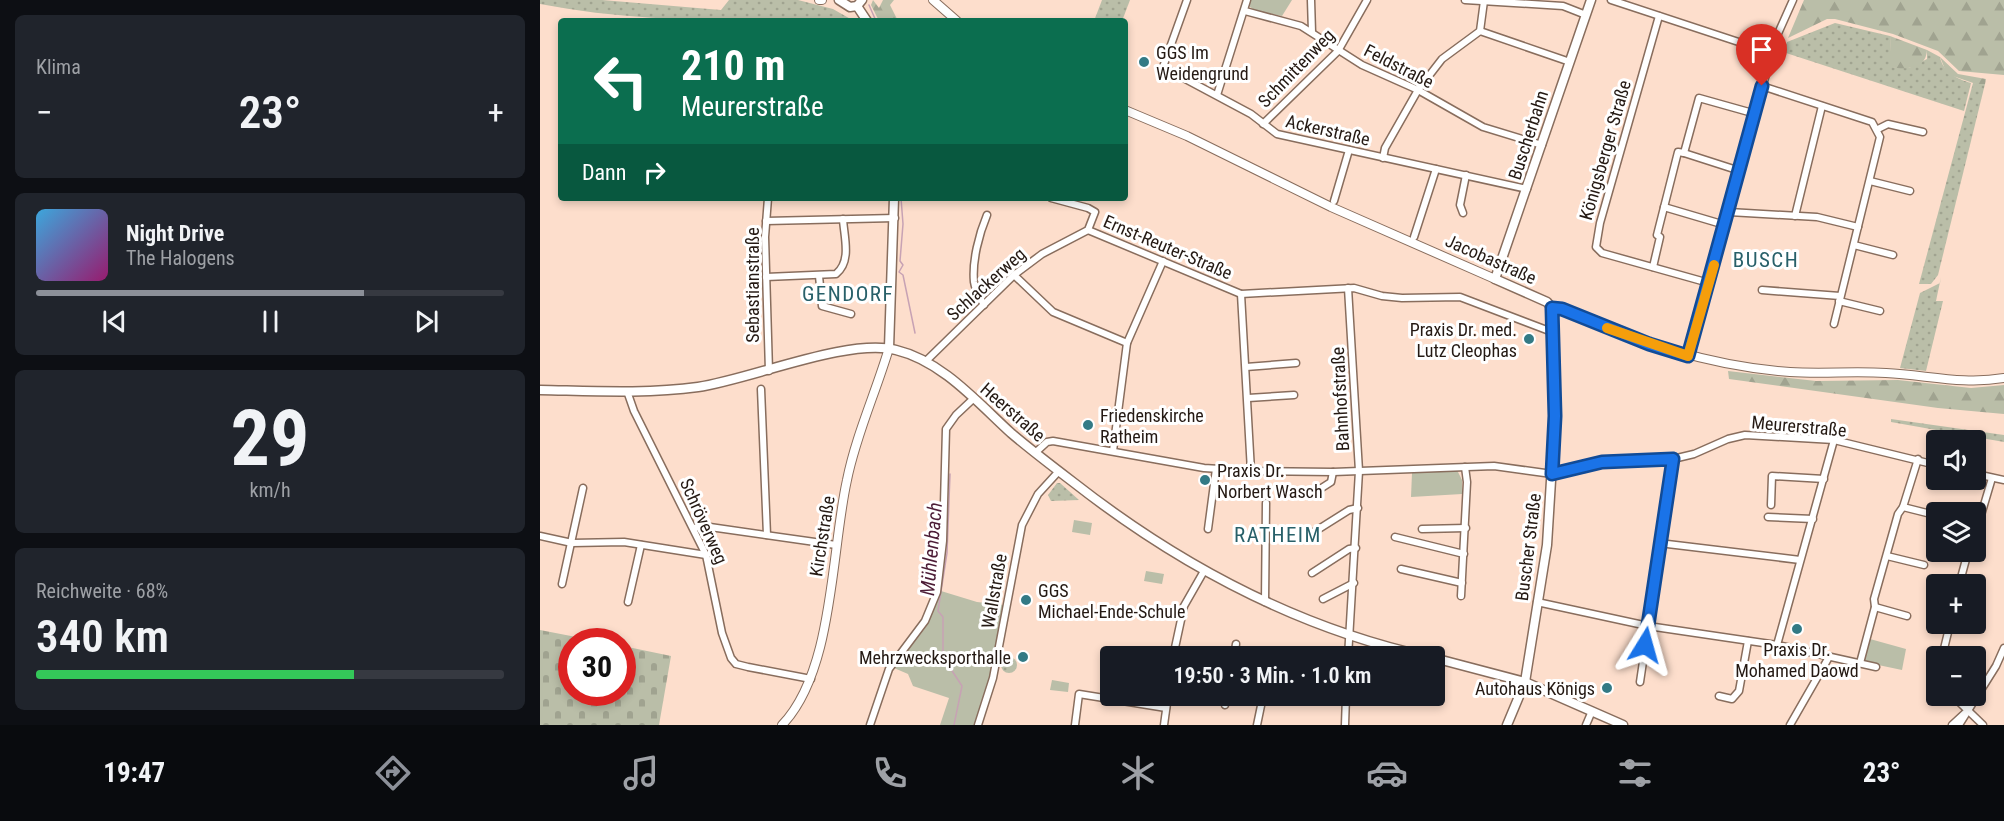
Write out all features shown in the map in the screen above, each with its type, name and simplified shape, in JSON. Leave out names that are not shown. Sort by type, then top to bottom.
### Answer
[{"type":"main road","points":[[839,0],[847,7],[860,3],[866,18]]},
{"type":"main road","name":"Buscherbahn","points":[[1495,279],[1591,0]]},
{"type":"main road","points":[[889,348],[894,201]]},
{"type":"main road","name":"Jacobastraße","points":[[1495,279],[1547,302],[1552,308]]},
{"type":"main road","name":"Buscher Straße","points":[[1507,725],[1525,682],[1547,544],[1555,416],[1552,308]]},
{"type":"main road","name":"Heerstraße","points":[[540,390],[627,391],[699,387],[856,349],[889,348],[926,361],[1035,453],[1168,551],[1265,603],[1350,637],[1386,646]]},
{"type":"main road","points":[[1445,661],[1525,682],[1623,725]]},
{"type":"street","points":[[933,0],[954,18]]},
{"type":"street","name":"Ackerstraße","points":[[1187,0],[1163,67],[1217,95],[1277,135],[1527,189]]},
{"type":"street","points":[[1217,95],[1247,0]]},
{"type":"street","points":[[1311,0],[1312,32]]},
{"type":"street","name":"Schmittenweg","points":[[1263,124],[1338,51],[1367,0]]},
{"type":"street","points":[[1465,0],[1563,6],[1586,15]]},
{"type":"street","points":[[1611,0],[1772,53]]},
{"type":"street","points":[[1688,356],[1762,86],[1793,0]]},
{"type":"street","points":[[1383,158],[1385,147],[1418,90],[1442,59],[1480,31],[1484,1]]},
{"type":"street","name":"Feldstraße","points":[[1245,11],[1289,22],[1312,32],[1362,65],[1418,90],[1483,127],[1542,145]]},
{"type":"street","name":"Königsberger Straße","points":[[1659,16],[1595,242],[1602,253],[1709,283]]},
{"type":"street","points":[[1480,31],[1569,62]]},
{"type":"street","points":[[1762,86],[1872,122],[1878,129],[1880,137],[1834,324]]},
{"type":"street","points":[[1684,153],[1699,98],[1756,114]]},
{"type":"street","points":[[1795,216],[1822,106]]},
{"type":"street","name":"Jacobastraße","points":[[1128,111],[1331,207],[1495,279]]},
{"type":"street","points":[[1878,129],[1888,124],[1923,132]]},
{"type":"street","points":[[1334,201],[1349,150]]},
{"type":"street","points":[[1653,267],[1664,207],[1678,152],[1740,171]]},
{"type":"street","points":[[1414,237],[1436,169]]},
{"type":"street","points":[[1463,213],[1460,205],[1466,175]]},
{"type":"street","points":[[1870,181],[1910,191]]},
{"type":"street","name":"Sebastianstraße","points":[[768,201],[766,277],[769,371]]},
{"type":"street","points":[[1063,201],[1088,207],[1095,212],[1088,230]]},
{"type":"street","points":[[1664,207],[1725,225]]},
{"type":"street","points":[[1729,212],[1795,216],[1858,227]]},
{"type":"street","points":[[984,305],[974,285],[974,270],[981,229],[987,215]]},
{"type":"street","points":[[766,221],[895,218]]},
{"type":"street","points":[[766,277],[836,274],[844,266],[846,259],[843,219]]},
{"type":"street","name":"Ernst-Reuter-Straße","points":[[1088,230],[1241,294],[1348,288],[1402,298],[1441,295],[1465,297],[1552,332]]},
{"type":"street","name":"Schlackerweg","points":[[926,361],[1014,275],[1042,254],[1088,230]]},
{"type":"street","points":[[1854,245],[1893,255]]},
{"type":"street","points":[[1113,452],[1126,344],[1163,261]]},
{"type":"street","points":[[1014,275],[1053,312],[1126,344]]},
{"type":"street","points":[[819,276],[822,306],[851,314]]},
{"type":"street","name":"Bahnhofstraße","points":[[1348,288],[1359,471],[1349,646]]},
{"type":"street","points":[[1762,290],[1840,298],[1880,311]]},
{"type":"street","points":[[1241,294],[1251,471]]},
{"type":"street","name":"Jacobastraße","points":[[1552,308],[1562,309],[1649,344],[1688,356],[1746,367],[1789,372],[1888,373],[1969,382],[2004,378]]},
{"type":"street","name":"Kirchstraße","points":[[782,725],[797,705],[811,679],[817,658],[849,469],[889,348]]},
{"type":"street","points":[[1246,367],[1296,363]]},
{"type":"street","points":[[760,389],[767,535]]},
{"type":"street","name":"Schröverweg","points":[[627,391],[634,411],[706,555],[722,633],[731,658],[736,664],[811,679]]},
{"type":"street","points":[[1248,398],[1294,395]]},
{"type":"street","points":[[870,725],[889,669],[925,621],[937,592],[942,541],[946,429],[956,415],[973,399]]},
{"type":"street","name":"Meurerstraße","points":[[1035,453],[1047,442],[1053,441],[1216,469],[1333,472],[1494,466],[1552,474],[1602,462],[1673,459],[1694,454],[1728,439],[1745,435],[1834,440],[1926,462]]},
{"type":"street","points":[[1777,645],[1834,440]]},
{"type":"street","points":[[1640,682],[1673,459]]},
{"type":"street","points":[[1860,663],[1875,607],[1874,599],[1898,514],[1903,507],[1918,459]]},
{"type":"street","points":[[1461,596],[1466,528],[1465,466]]},
{"type":"street","points":[[1208,528],[1216,469]]},
{"type":"street","name":"Wallstraße","points":[[978,725],[993,678],[1022,525],[1038,494],[1059,471]]},
{"type":"street","points":[[1309,495],[1330,482],[1333,472]]},
{"type":"street","points":[[1771,505],[1772,476],[1824,479]]},
{"type":"street","points":[[1986,476],[2004,480]]},
{"type":"street","points":[[1985,502],[1992,478]]},
{"type":"street","points":[[562,584],[583,488]]},
{"type":"street","points":[[1265,603],[1266,503]]},
{"type":"street","points":[[1903,507],[1926,513]]},
{"type":"street","points":[[1314,532],[1349,510],[1358,508]]},
{"type":"street","points":[[1768,517],[1813,519]]},
{"type":"street","points":[[694,528],[703,526],[836,545]]},
{"type":"street","points":[[1422,529],[1466,528]]},
{"type":"street","points":[[540,536],[572,543],[624,542],[706,555]]},
{"type":"street","points":[[1395,537],[1464,554]]},
{"type":"street","points":[[1659,543],[1800,560]]},
{"type":"street","points":[[628,603],[641,545]]},
{"type":"street","points":[[1312,573],[1349,549],[1356,548]]},
{"type":"street","points":[[1887,556],[1924,565]]},
{"type":"street","points":[[1401,569],[1462,583]]},
{"type":"street","points":[[1175,646],[1184,606],[1204,571]]},
{"type":"street","points":[[1323,599],[1354,583]]},
{"type":"street","points":[[1537,602],[1648,626],[1777,645],[1876,667]]},
{"type":"street","points":[[1875,607],[1907,616]]},
{"type":"street","points":[[1719,696],[1732,699],[1739,691],[1748,641]]},
{"type":"street","points":[[1959,725],[1996,666],[2004,648]]},
{"type":"street","points":[[1790,725],[1829,657]]},
{"type":"street","points":[[1075,725],[1079,694],[1166,708],[1164,725]]},
{"type":"street","points":[[1257,725],[1261,706]]},
{"type":"street","points":[[1345,725],[1346,706]]},
{"type":"street","points":[[1962,706],[1983,725]]},
{"type":"street","points":[[1586,725],[1592,711]]},
{"type":"street","points":[[1952,725],[1966,711]]},
{"type":"green space","points":[[540,0],[602,0],[721,10],[729,0],[798,0],[833,9],[849,18],[657,18],[540,4]]},
{"type":"green space","points":[[873,0],[879,8],[883,0],[894,0],[890,5],[896,18],[878,18],[871,5]]},
{"type":"green space","points":[[1102,0],[1130,0],[1123,18],[1095,18]]},
{"type":"green space","points":[[1250,0],[1292,0],[1282,16],[1254,10],[1249,6]]},
{"type":"green space","points":[[1804,0],[2004,0],[2004,75],[1959,71],[1938,51],[1893,34],[1835,19],[1827,19],[1788,38]]},
{"type":"green space","points":[[1835,23],[1890,36],[1892,67],[1909,68],[1927,59],[1927,50],[1940,57],[1944,67],[1951,74],[1971,83],[1964,111],[1783,52],[1787,42]]},
{"type":"green space","points":[[1890,36],[1927,50],[1923,61],[1915,67],[1891,67]]},
{"type":"green space","points":[[1940,57],[1958,74],[1986,79],[1985,84],[1976,84],[1947,74]]},
{"type":"green space","points":[[1973,83],[1985,84],[1938,275],[1931,284],[1919,284]]},
{"type":"green space","points":[[1940,283],[1936,301],[1943,301],[1926,371],[1900,368],[1920,293]]},
{"type":"green space","points":[[1728,371],[1816,381],[1898,380],[1971,388],[2004,385],[2004,414],[1938,408],[1729,379]]},
{"type":"green space","points":[[1891,419],[1969,430],[1936,430],[1891,422]]},
{"type":"green space","points":[[1986,432],[2004,435],[2004,442],[1986,439]]},
{"type":"green space","points":[[1457,470],[1462,480],[1462,494],[1411,497],[1412,473]]},
{"type":"green space","points":[[1057,483],[1060,483],[1079,500],[1051,501],[1048,495]]},
{"type":"green space","points":[[1074,520],[1092,523],[1090,535],[1072,532]]},
{"type":"green space","points":[[1146,571],[1164,574],[1162,584],[1144,581]]},
{"type":"green space","points":[[941,591],[977,602],[1004,605],[991,675],[974,725],[940,725],[949,698],[913,686],[908,674],[894,668],[926,627]]},
{"type":"green space","points":[[540,630],[558,633],[558,706],[636,706],[636,649],[671,656],[659,725],[540,725]]},
{"type":"green space","points":[[1870,639],[1906,649],[1902,670],[1864,662]]},
{"type":"green space","points":[[1009,657],[1017,665],[1009,673],[1001,665]]},
{"type":"green space","points":[[1052,680],[1069,683],[1068,692],[1050,690]]},
{"type":"waterway","name":"Mühlenbach","points":[[869,5],[875,18]]},
{"type":"waterway","name":"Mühlenbach","points":[[901,201],[903,224],[900,261],[903,265],[899,272],[903,275],[915,333]]},
{"type":"waterway","name":"Mühlenbach","points":[[950,474],[947,553],[938,611],[943,617],[943,657],[962,686],[954,725]]},
{"type":"slow traffic","points":[[1607,328],[1688,356],[1714,265]]},
{"type":"place","name":"GGS Im Weidengrund","points":[[1144,62]]},
{"type":"place","name":"Praxis Dr. med. Lutz Cleophas","points":[[1529,339]]},
{"type":"place","name":"Friedenskirche Ratheim","points":[[1088,425]]},
{"type":"place","name":"Praxis Dr. Norbert Wasch","points":[[1205,480]]},
{"type":"place","name":"GGS Michael-Ende-Schule","points":[[1026,600]]},
{"type":"place","name":"Praxis Dr. Mohamed Daowd","points":[[1797,629]]},
{"type":"place","name":"Mehrzwecksporthalle","points":[[1023,657]]},
{"type":"place","name":"Autohaus Königs","points":[[1607,688]]},
{"type":"district","name":"BUSCH","points":[[1766,260]]},
{"type":"district","name":"GENDORF","points":[[848,294]]},
{"type":"district","name":"RATHEIM","points":[[1278,535]]},
{"type":"route","points":[[1645,645],[1673,459],[1602,462],[1552,474],[1555,416],[1552,308],[1562,309],[1649,344],[1688,356],[1751,133],[1762,86]]}]
